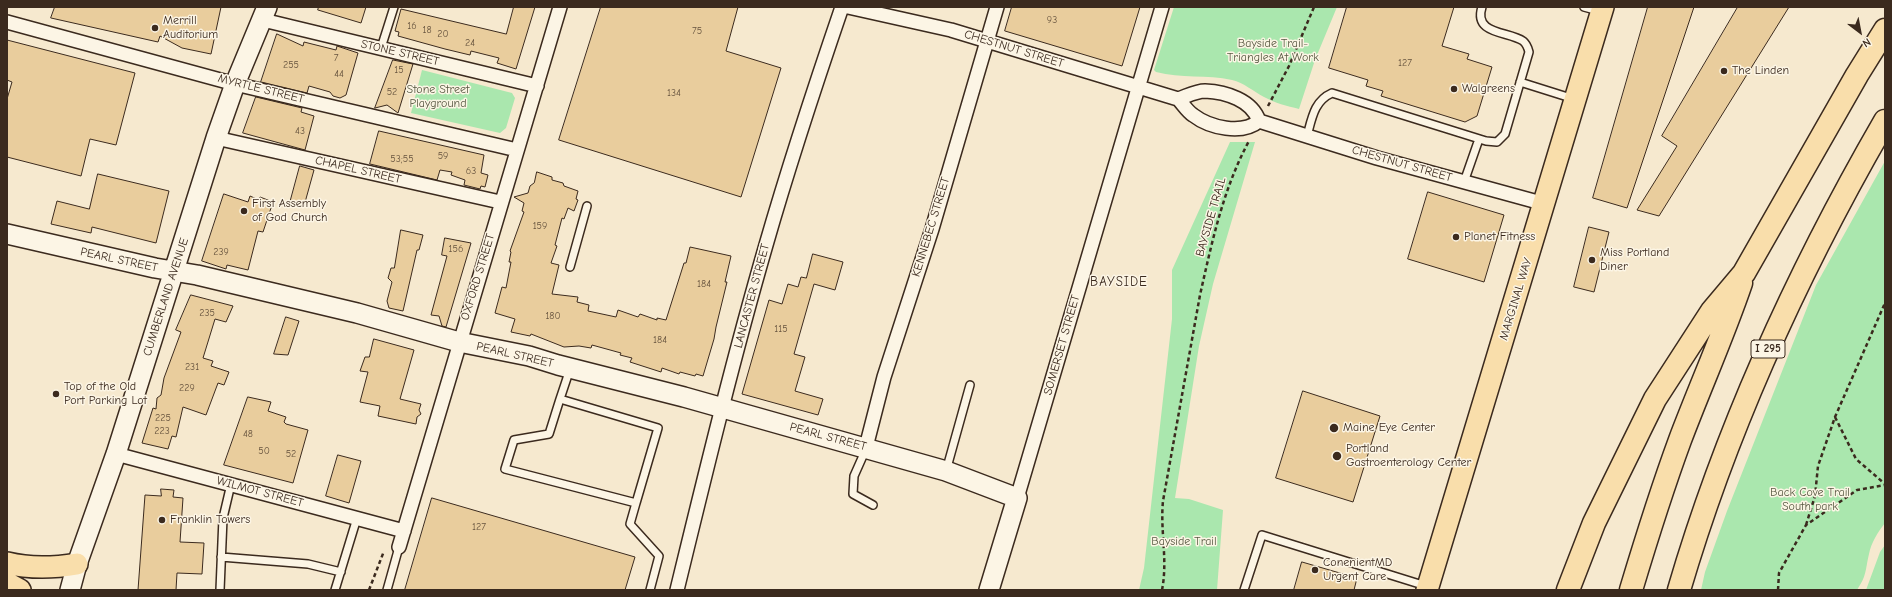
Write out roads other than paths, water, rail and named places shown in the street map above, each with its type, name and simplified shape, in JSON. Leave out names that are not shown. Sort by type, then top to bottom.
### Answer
[{"type":"highway","points":[[1568,590],[1594,523],[1655,399],[1712,311],[1744,273],[1857,75],[1885,30]]},
{"type":"highway","name":"I 295","points":[[1679,590],[1710,496],[1760,367],[1825,229],[1885,121]]},
{"type":"highway","points":[[1631,590],[1649,528],[1680,440],[1726,327],[1744,273]]},
{"type":"main road","name":"MARGINAL WAY","points":[[1428,589],[1545,204],[1575,99],[1596,9]]},
{"type":"main road","points":[[7,563],[20,566],[54,568],[77,564]]},
{"type":"main road","points":[[7,583],[20,590]]},
{"type":"street","name":"OXFORD STREET","points":[[393,547],[404,531],[500,202],[537,86],[560,7]]},
{"type":"street","name":"LANCASTER STREET","points":[[677,590],[722,408],[775,215],[798,139],[842,7]]},
{"type":"street","name":"CHESTNUT STREET","points":[[848,7],[951,30],[1178,98],[1205,91],[1230,96],[1250,105],[1259,121],[1377,158],[1545,204]]},
{"type":"street","name":"KENNEBEC STREET","points":[[866,447],[884,377],[932,229],[997,7]]},
{"type":"street","name":"SOMERSET STREET","points":[[989,590],[1162,7]]},
{"type":"street","name":"STONE STREET","points":[[265,14],[381,48],[537,86]]},
{"type":"street","name":"CUMBERLAND AVENUE","points":[[70,590],[77,564],[116,454],[216,138],[235,84],[265,14]]},
{"type":"street","name":"MYRTLE STREET","points":[[7,22],[235,84],[517,150]]},
{"type":"street","points":[[1178,98],[1195,116],[1216,125],[1244,128],[1259,121]]},
{"type":"street","name":"CHAPEL STREET","points":[[216,138],[500,202]]},
{"type":"street","name":"PEARL STREET","points":[[7,234],[357,313],[459,342],[529,356],[866,447],[946,471],[1017,498]]},
{"type":"street","name":"WILMOT STREET","points":[[116,454],[404,531]]},
{"type":"lane","points":[[381,48],[394,7]]},
{"type":"lane","points":[[1307,136],[1316,107],[1323,97],[1332,93],[1479,139],[1497,142],[1505,134],[1529,52],[1523,41],[1490,30],[1483,24],[1480,13],[1482,7]]},
{"type":"lane","points":[[1520,82],[1575,99]]},
{"type":"lane","points":[[1464,182],[1479,139]]},
{"type":"lane","points":[[570,267],[587,206]]},
{"type":"lane","points":[[570,368],[549,434],[514,440],[505,469],[636,503]]},
{"type":"lane","points":[[946,471],[970,385]]},
{"type":"lane","points":[[560,400],[658,428],[630,524],[659,556],[650,590]]},
{"type":"lane","points":[[866,447],[854,476],[853,494],[873,505]]},
{"type":"lane","points":[[220,590],[223,518],[231,484]]},
{"type":"lane","points":[[335,590],[357,518]]},
{"type":"lane","points":[[1244,590],[1262,535],[1428,589]]},
{"type":"lane","points":[[386,590],[393,547]]},
{"type":"lane","points":[[221,557],[308,564],[341,572]]},
{"type":"place","name":"Merrill Auditorium","points":[[155,28]]},
{"type":"place","name":"The Linden","points":[[1724,71]]},
{"type":"place","name":"Walgreens","points":[[1454,89]]},
{"type":"place","name":"First Assembly of God Church","points":[[244,211]]},
{"type":"place","name":"Planet Fitness","points":[[1456,237]]},
{"type":"place","name":"Miss Portland Diner","points":[[1592,260]]},
{"type":"place","name":"Top of the Old Port Parking Lot","points":[[56,394]]},
{"type":"place","name":"Maine Eye Center","points":[[1334,428]]},
{"type":"place","name":"Portland Gastroenterology Center","points":[[1337,456]]},
{"type":"place","name":"Franklin Towers","points":[[162,520]]},
{"type":"place","name":"ConenientMD Urgent Care","points":[[1315,570]]},
{"type":"district","name":"BAYSIDE","points":[[1119,282]]},
{"type":"park label","name":"Bayside Trail- Triangles At Work","points":[[1273,51]]},
{"type":"park label","name":"Stone Street Playground","points":[[438,97]]},
{"type":"park label","name":"Back Cove Trail South park","points":[[1810,500]]},
{"type":"park label","name":"Bayside Trail","points":[[1184,542]]}]
